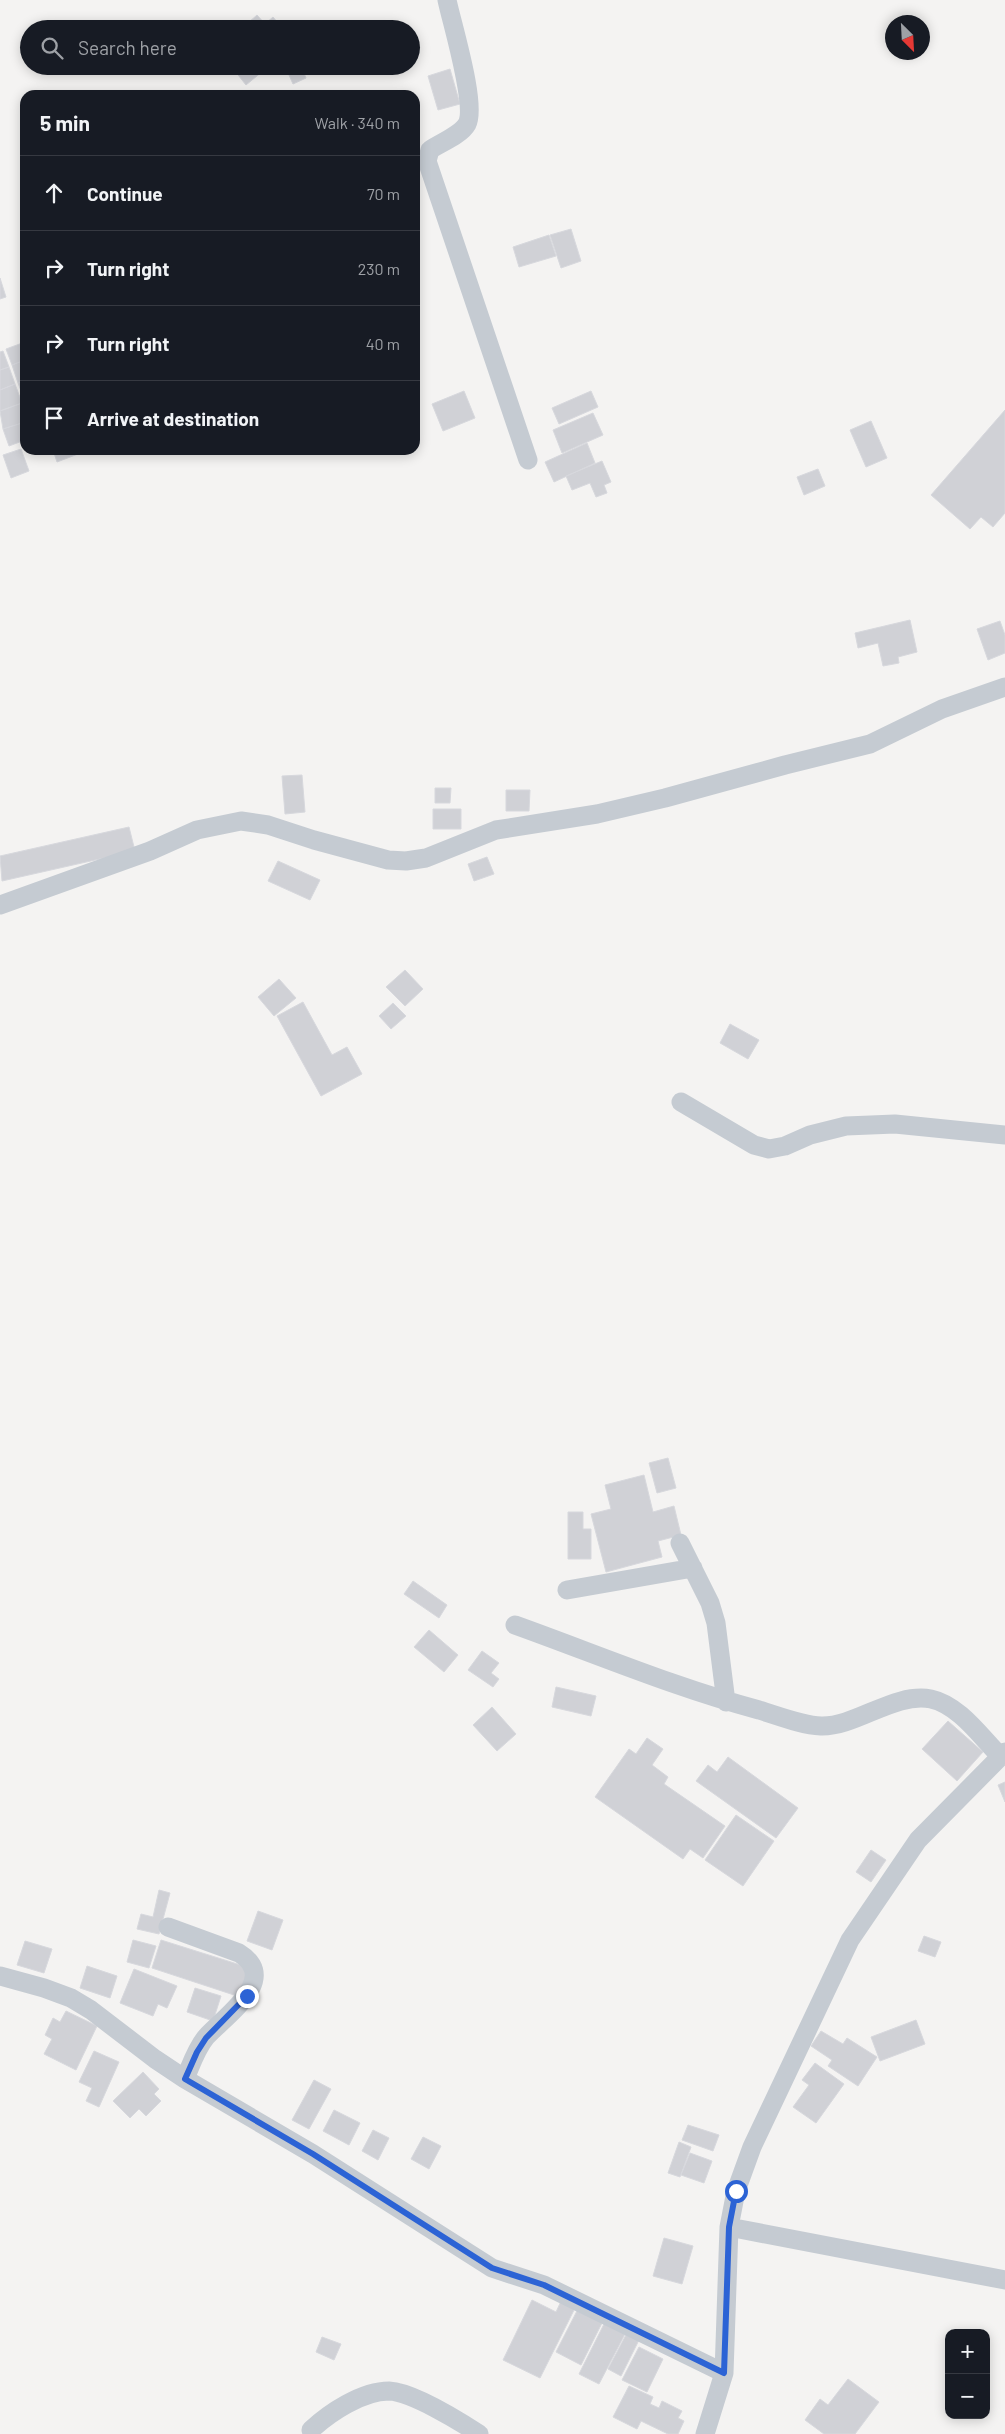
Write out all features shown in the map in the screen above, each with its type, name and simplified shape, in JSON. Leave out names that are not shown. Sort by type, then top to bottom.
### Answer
[{"type":"street","points":[[447,0],[466,81],[470,110],[469,120],[463,129],[430,150],[426,160],[528,460]]},
{"type":"street","points":[[0,905],[150,851],[197,830],[241,821],[268,825],[388,860],[406,861],[426,858],[496,830],[597,814],[870,744],[942,709],[1005,687]]},
{"type":"street","points":[[681,1102],[754,1145],[769,1149],[785,1146],[810,1135],[846,1126],[895,1124],[1005,1135]]},
{"type":"street","points":[[680,1543],[693,1568],[716,1623],[726,1702]]},
{"type":"street","points":[[566,1590],[693,1568]]},
{"type":"street","points":[[515,1625],[726,1702],[822,1726],[913,1698],[931,1699],[943,1703],[960,1715],[1003,1754],[918,1840],[850,1940],[752,2147],[736,2191],[729,2227],[724,2373],[705,2434]]},
{"type":"street","points":[[168,1927],[239,1953],[248,1958],[254,1968],[254,1982],[247,1996],[206,2038],[197,2052],[185,2079]]},
{"type":"street","points":[[0,1976],[44,1988],[71,1998],[91,2010],[140,2049],[185,2079],[396,2205],[492,2268],[544,2285],[724,2373]]},
{"type":"street","points":[[729,2227],[1005,2280]]},
{"type":"street","points":[[310,2430],[328,2414],[368,2395],[390,2391],[403,2394],[460,2421],[479,2434]]},
{"type":"building","points":[[257,15],[261,20],[251,20]]},
{"type":"building","points":[[450,69],[460,104],[438,110],[428,76]]},
{"type":"building","points":[[238,75],[258,75],[246,85]]},
{"type":"building","points":[[289,75],[305,75],[306,78],[293,84]]},
{"type":"building","points":[[571,229],[581,261],[561,268],[550,235]]},
{"type":"building","points":[[549,235],[556,256],[519,267],[513,247]]},
{"type":"building","points":[[0,278],[6,297],[0,299]]},
{"type":"building","points":[[20,344],[20,362],[12,365],[6,349]]},
{"type":"building","points":[[3,351],[9,367],[0,370],[0,352]]},
{"type":"building","points":[[20,362],[20,382],[18,383],[12,365]]},
{"type":"building","points":[[9,367],[15,384],[0,390],[0,370]]},
{"type":"building","points":[[15,384],[20,398],[20,404],[0,411],[0,390]]},
{"type":"building","points":[[464,391],[475,418],[443,431],[432,404]]},
{"type":"building","points":[[591,391],[598,407],[559,424],[552,408]]},
{"type":"building","points":[[20,404],[20,424],[3,429],[0,411]]},
{"type":"building","points":[[1005,410],[1005,513],[993,527],[981,517],[970,529],[931,495]]},
{"type":"building","points":[[593,413],[603,435],[562,453],[553,430]]},
{"type":"building","points":[[871,421],[887,458],[866,467],[850,430]]},
{"type":"building","points":[[20,424],[20,442],[9,446],[3,429]]},
{"type":"building","points":[[587,443],[595,463],[554,482],[545,462]]},
{"type":"building","points":[[20,449],[20,455],[23,455],[29,471],[11,478],[3,455]]},
{"type":"building","points":[[55,455],[75,455],[57,462]]},
{"type":"building","points":[[602,461],[611,482],[604,485],[607,493],[596,497],[590,483],[572,490],[566,476]]},
{"type":"building","points":[[818,469],[825,486],[804,495],[797,477]]},
{"type":"building","points":[[910,620],[917,652],[898,657],[899,663],[883,666],[878,643],[858,648],[855,633]]},
{"type":"building","points":[[1000,621],[1005,635],[1005,653],[988,660],[977,629]]},
{"type":"building","points":[[302,775],[305,812],[285,814],[282,776]]},
{"type":"building","points":[[435,788],[451,788],[450,803],[435,803]]},
{"type":"building","points":[[506,790],[530,790],[529,811],[506,811]]},
{"type":"building","points":[[433,809],[461,809],[461,829],[433,829]]},
{"type":"building","points":[[129,827],[135,851],[2,881],[0,856]]},
{"type":"building","points":[[487,857],[494,874],[474,881],[468,864]]},
{"type":"building","points":[[278,861],[320,880],[310,900],[268,881]]},
{"type":"building","points":[[405,970],[423,989],[405,1006],[386,987]]},
{"type":"building","points":[[279,979],[296,998],[274,1016],[258,997]]},
{"type":"building","points":[[303,1002],[332,1055],[347,1047],[362,1074],[321,1096],[277,1016]]},
{"type":"building","points":[[393,1003],[406,1016],[391,1029],[379,1016]]},
{"type":"building","points":[[730,1024],[759,1040],[748,1059],[720,1043]]},
{"type":"building","points":[[668,1458],[676,1488],[657,1493],[649,1463]]},
{"type":"building","points":[[644,1475],[653,1512],[674,1506],[681,1535],[658,1541],[662,1557],[606,1572],[591,1514],[611,1509],[605,1485]]},
{"type":"building","points":[[568,1512],[583,1512],[583,1529],[591,1529],[591,1559],[568,1559]]},
{"type":"building","points":[[413,1581],[447,1605],[439,1618],[404,1594]]},
{"type":"building","points":[[429,1630],[458,1655],[444,1672],[414,1647]]},
{"type":"building","points":[[482,1651],[499,1663],[491,1673],[499,1679],[493,1687],[468,1670]]},
{"type":"building","points":[[556,1687],[596,1696],[591,1716],[552,1707]]},
{"type":"building","points":[[492,1707],[516,1734],[497,1751],[473,1725]]},
{"type":"building","points":[[948,1721],[983,1752],[957,1781],[922,1749]]},
{"type":"building","points":[[647,1738],[663,1749],[652,1765],[668,1777],[664,1784],[725,1826],[703,1858],[690,1849],[683,1859],[595,1797],[629,1749],[636,1754]]},
{"type":"building","points":[[728,1757],[798,1808],[776,1838],[696,1781],[708,1765],[717,1772]]},
{"type":"building","points":[[1005,1782],[1005,1802],[998,1785]]},
{"type":"building","points":[[736,1815],[774,1841],[743,1886],[705,1860]]},
{"type":"building","points":[[871,1850],[886,1860],[871,1882],[856,1872]]},
{"type":"building","points":[[159,1890],[170,1893],[159,1934],[137,1929],[141,1914],[153,1917]]},
{"type":"building","points":[[258,1911],[283,1920],[272,1950],[247,1941]]},
{"type":"building","points":[[924,1936],[941,1942],[935,1957],[918,1951]]},
{"type":"building","points":[[133,1940],[156,1946],[149,1968],[127,1962]]},
{"type":"building","points":[[161,1940],[250,1968],[240,1997],[152,1968]]},
{"type":"building","points":[[25,1941],[52,1949],[44,1973],[17,1965]]},
{"type":"building","points":[[87,1966],[117,1976],[110,1998],[80,1988]]},
{"type":"building","points":[[134,1969],[177,1986],[167,2008],[158,2004],[153,2016],[120,2003]]},
{"type":"building","points":[[195,1988],[221,1996],[213,2021],[187,2012]]},
{"type":"building","points":[[66,2011],[97,2026],[76,2070],[44,2054],[52,2039],[45,2035],[53,2018],[60,2022]]},
{"type":"building","points":[[916,2020],[925,2044],[880,2061],[871,2037]]},
{"type":"building","points":[[821,2031],[843,2044],[847,2038],[877,2057],[858,2086],[828,2066],[832,2060],[811,2046]]},
{"type":"building","points":[[94,2051],[119,2062],[99,2107],[86,2101],[92,2088],[79,2082]]},
{"type":"building","points":[[815,2063],[844,2084],[816,2123],[793,2107],[809,2085],[802,2080]]},
{"type":"building","points":[[143,2072],[159,2089],[154,2094],[161,2101],[146,2116],[139,2109],[130,2118],[113,2101]]},
{"type":"building","points":[[314,2080],[331,2089],[309,2129],[292,2120]]},
{"type":"building","points":[[334,2110],[360,2123],[349,2145],[323,2131]]},
{"type":"building","points":[[688,2125],[719,2135],[713,2151],[682,2140]]},
{"type":"building","points":[[373,2130],[389,2138],[378,2160],[362,2151]]},
{"type":"building","points":[[423,2137],[441,2146],[429,2169],[411,2159]]},
{"type":"building","points":[[679,2142],[691,2147],[680,2177],[668,2173]]},
{"type":"building","points":[[690,2153],[712,2161],[704,2183],[681,2175]]},
{"type":"building","points":[[664,2238],[693,2246],[682,2284],[653,2276]]},
{"type":"building","points":[[563,2297],[577,2304],[540,2378],[503,2360],[532,2300],[556,2312]]},
{"type":"building","points":[[580,2305],[605,2317],[581,2365],[556,2352]]},
{"type":"building","points":[[605,2322],[626,2332],[599,2384],[579,2374]]},
{"type":"building","points":[[628,2331],[640,2338],[621,2376],[608,2369]]},
{"type":"building","points":[[322,2337],[341,2344],[334,2360],[316,2352]]},
{"type":"building","points":[[639,2347],[663,2359],[647,2392],[622,2380]]},
{"type":"building","points":[[848,2379],[879,2402],[855,2434],[824,2434],[805,2420],[820,2399],[828,2405]]},
{"type":"building","points":[[629,2386],[653,2397],[650,2404],[659,2408],[662,2401],[682,2411],[678,2418],[684,2421],[678,2434],[668,2434],[641,2421],[637,2429],[613,2417]]},
{"type":"route","points":[[247,1996],[206,2038],[197,2052],[185,2079],[313,2154],[421,2221],[492,2268],[544,2285],[724,2373],[729,2227],[736,2191]]}]
